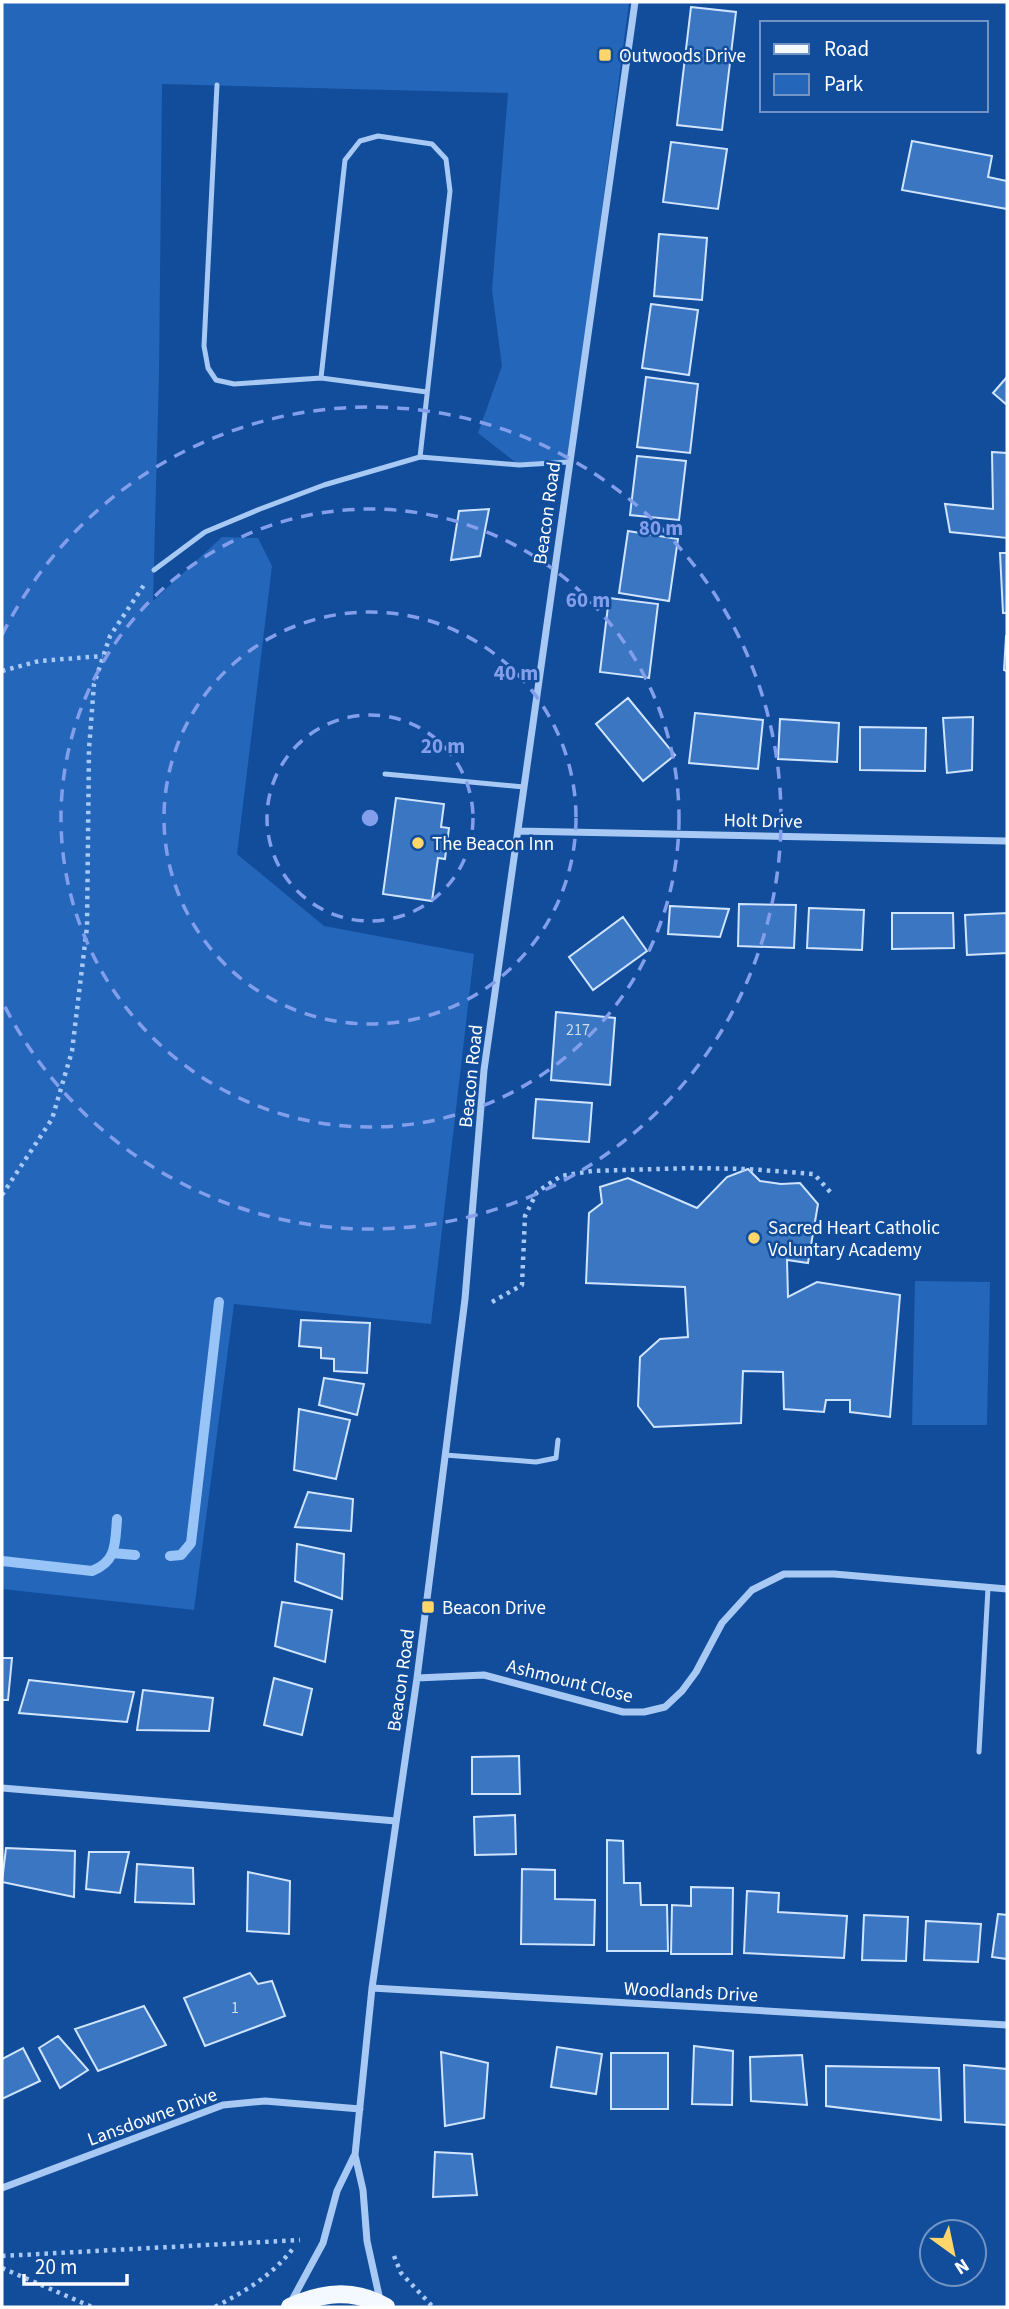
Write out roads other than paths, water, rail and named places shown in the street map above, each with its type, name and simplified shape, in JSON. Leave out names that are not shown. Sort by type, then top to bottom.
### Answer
[{"type":"main road","points":[[289,2307],[310,2298],[334,2293],[358,2295],[383,2306]]},
{"type":"street","name":"Beacon Road","points":[[383,2306],[367,2241],[363,2190],[355,2155],[372,1988],[416,1678],[465,1299],[484,1070],[635,2]]},
{"type":"street","name":"Holt Drive","points":[[518,831],[1007,841]]},
{"type":"street","name":"Ashmount Close","points":[[416,1678],[484,1675],[623,1712],[645,1713],[665,1707],[682,1690],[696,1672],[722,1623],[752,1590],[784,1574],[834,1574],[1007,1589]]},
{"type":"street","points":[[2,1788],[396,1821]]},
{"type":"street","name":"Woodlands Drive","points":[[372,1988],[1007,2025]]},
{"type":"street","name":"Lansdowne Drive","points":[[2,2188],[223,2105],[265,2101],[360,2109]]},
{"type":"street","name":"Beacon Road","points":[[289,2307],[323,2243],[337,2191],[355,2155]]},
{"type":"lane","points":[[217,85],[204,346],[208,368],[216,380],[234,384],[321,378],[427,392]]},
{"type":"lane","points":[[321,378],[345,160],[360,141],[378,136],[432,144],[446,159],[450,191],[420,457]]},
{"type":"lane","points":[[154,570],[205,532],[249,513],[324,485],[420,457],[519,465],[569,463]]},
{"type":"lane","points":[[385,774],[524,787]]},
{"type":"lane","points":[[445,1455],[536,1462],[556,1458],[558,1440]]},
{"type":"lane","points":[[979,1752],[988,1588]]},
{"type":"waterway","points":[[170,1556],[181,1555],[191,1543],[219,1302]]},
{"type":"waterway","points":[[2,1561],[92,1571],[106,1562],[113,1551],[117,1519]]},
{"type":"waterway","points":[[112,1553],[135,1555]]},
{"type":"place","name":"Outwoods Drive","points":[[605,55]]},
{"type":"place","name":"The Beacon Inn","points":[[418,843]]},
{"type":"place","name":"Sacred Heart Catholic Voluntary Academy","points":[[754,1238]]},
{"type":"place","name":"Beacon Drive","points":[[428,1607]]}]
